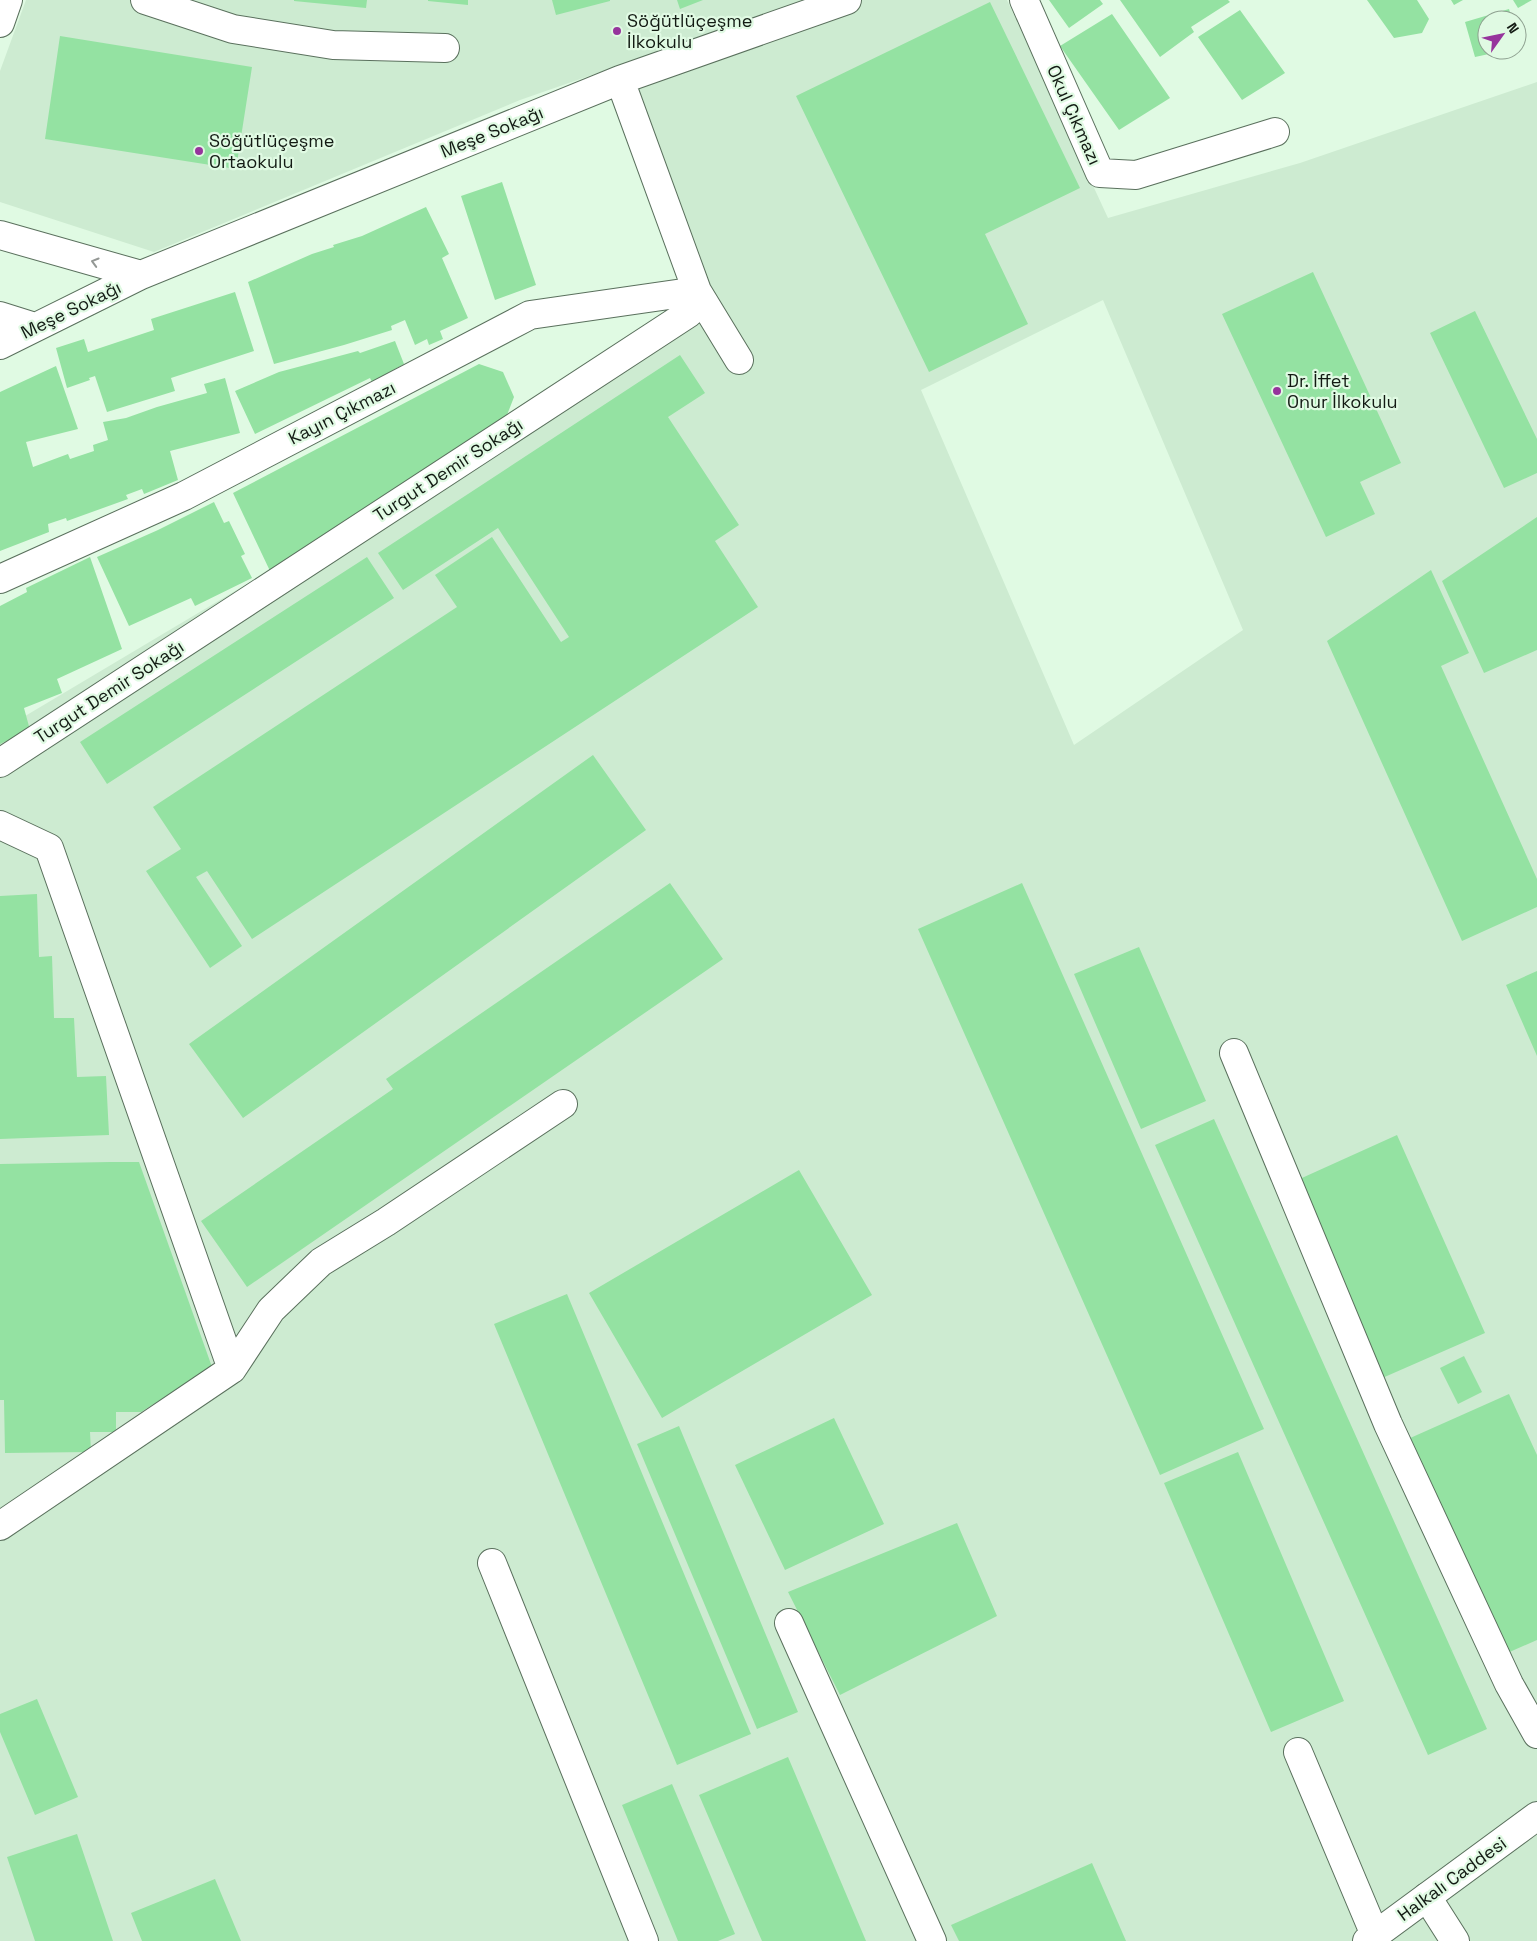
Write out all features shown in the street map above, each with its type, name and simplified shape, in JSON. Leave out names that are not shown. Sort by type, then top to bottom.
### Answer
[{"type":"street","points":[[0,23],[8,0]]},
{"type":"street","points":[[145,0],[234,29],[333,45],[445,48]]},
{"type":"street","name":"Meşe Sokağı","points":[[0,346],[142,275],[620,80],[847,0]]},
{"type":"street","name":"Okul Çıkmazı","points":[[1024,0],[1100,173],[1136,175],[1275,132]]},
{"type":"street","points":[[620,80],[697,291],[739,360]]},
{"type":"street","name":"Meşe Sokağı","points":[[0,235],[142,275]]},
{"type":"street","name":"Kayın Çıkmazı","points":[[0,579],[184,496],[530,316],[697,291]]},
{"type":"street","name":"Turgut Demir Sokağı","points":[[0,763],[689,313],[697,291]]},
{"type":"street","points":[[0,316],[35,327]]},
{"type":"street","points":[[0,825],[49,848],[232,1369]]},
{"type":"street","points":[[1234,1053],[1388,1424],[1509,1684],[1537,1734]]},
{"type":"street","points":[[0,1526],[232,1369],[271,1310],[321,1262],[386,1222],[563,1104]]},
{"type":"street","points":[[492,1563],[644,1941]]},
{"type":"street","points":[[789,1623],[932,1941]]},
{"type":"street","points":[[1298,1752],[1371,1938]]},
{"type":"street","name":"Halkalı Caddesi","points":[[1371,1938],[1537,1816]]},
{"type":"street","points":[[1427,1898],[1455,1941]]},
{"type":"shaded area","points":[[26,0],[1007,0],[1108,218],[1300,163],[1537,82],[1537,1941],[0,1941],[0,731],[698,315],[629,62],[520,100],[154,252],[0,202],[0,71]],"holes":[[[1103,300],[1243,630],[1074,745],[921,390]]]},
{"type":"building","points":[[294,0],[367,0],[366,8]]},
{"type":"building","points":[[468,0],[468,5],[428,1]]},
{"type":"building","points":[[552,0],[610,0],[610,1],[556,15]]},
{"type":"building","points":[[677,0],[703,0],[680,9]]},
{"type":"building","points":[[1049,0],[1100,0],[1103,4],[1069,28]]},
{"type":"building","points":[[1120,0],[1228,0],[1230,2],[1191,27],[1194,32],[1160,57]]},
{"type":"building","points":[[1367,0],[1417,0],[1429,19],[1422,33],[1394,38]]},
{"type":"building","points":[[1451,0],[1463,0],[1454,5]]},
{"type":"building","points":[[1513,0],[1532,0],[1518,8]]},
{"type":"building","points":[[990,2],[1080,188],[985,234],[1028,324],[929,372],[796,96]]},
{"type":"building","points":[[1240,10],[1285,73],[1242,100],[1198,37]]},
{"type":"building","points":[[1112,14],[1170,98],[1119,130],[1060,46]]},
{"type":"building","points":[[1477,18],[1477,57],[1475,57],[1465,22]]},
{"type":"building","points":[[60,36],[252,67],[236,169],[45,139]]},
{"type":"building","points":[[502,182],[536,285],[495,300],[461,196]]},
{"type":"building","points":[[426,207],[449,254],[442,258],[468,318],[440,331],[443,339],[429,345],[427,339],[415,345],[405,320],[391,326],[392,330],[274,364],[248,282],[312,254],[334,247],[333,245],[362,236]]},
{"type":"building","points":[[1313,272],[1401,463],[1360,482],[1375,514],[1326,537],[1222,314]]},
{"type":"building","points":[[235,292],[254,351],[171,378],[175,391],[107,412],[95,376],[89,378],[90,380],[67,388],[56,348],[84,339],[88,352],[154,330],[151,319]]},
{"type":"building","points":[[1475,311],[1537,439],[1537,473],[1504,488],[1430,333]]},
{"type":"building","points":[[395,341],[404,364],[372,382],[370,378],[255,434],[235,391],[279,372],[358,351],[360,353]]},
{"type":"building","points":[[680,355],[705,393],[668,417],[739,525],[715,541],[758,607],[252,939],[207,871],[196,877],[242,946],[210,968],[146,871],[181,849],[153,807],[457,607],[435,575],[492,537],[561,642],[569,637],[498,528],[403,590],[378,553]]},
{"type":"building","points":[[479,364],[503,372],[514,397],[500,433],[270,571],[233,493]]},
{"type":"building","points":[[56,366],[78,429],[26,442],[33,467],[68,454],[70,459],[94,451],[93,445],[108,440],[103,422],[126,418],[207,393],[204,384],[225,378],[240,433],[170,451],[178,480],[144,494],[142,489],[126,495],[128,499],[67,521],[66,518],[48,524],[49,532],[0,551],[0,392]]},
{"type":"building","points":[[214,502],[224,523],[229,521],[245,554],[241,556],[252,578],[195,606],[191,598],[129,626],[97,557],[158,530]]},
{"type":"building","points":[[1537,517],[1537,650],[1484,673],[1442,581]]},
{"type":"building","points":[[90,557],[122,649],[57,679],[62,693],[24,708],[30,730],[0,744],[0,606],[27,592],[26,588]]},
{"type":"building","points":[[367,557],[394,598],[107,784],[80,742]]},
{"type":"building","points":[[1431,570],[1469,653],[1441,666],[1537,879],[1537,907],[1462,941],[1327,641]]},
{"type":"building","points":[[593,755],[646,830],[243,1118],[189,1044]]},
{"type":"building","points":[[670,883],[723,959],[247,1287],[201,1221],[393,1089],[386,1079]]},
{"type":"building","points":[[1022,883],[1264,1429],[1160,1475],[918,929]]},
{"type":"building","points":[[37,894],[39,957],[52,956],[54,1018],[74,1018],[77,1077],[106,1076],[109,1135],[0,1139],[0,896]]},
{"type":"building","points":[[1139,947],[1206,1101],[1141,1129],[1074,974]]},
{"type":"building","points":[[1537,971],[1537,1056],[1506,985]]},
{"type":"building","points":[[1214,1119],[1487,1729],[1428,1755],[1155,1145]]},
{"type":"building","points":[[1397,1135],[1485,1333],[1380,1379],[1293,1182]]},
{"type":"building","points":[[139,1162],[212,1367],[141,1412],[116,1412],[116,1432],[90,1432],[91,1452],[5,1453],[4,1400],[0,1400],[0,1164]]},
{"type":"building","points":[[799,1170],[872,1295],[662,1418],[589,1293]]},
{"type":"building","points":[[567,1294],[751,1734],[677,1765],[494,1324]]},
{"type":"building","points":[[1464,1356],[1482,1392],[1458,1404],[1440,1368]]},
{"type":"building","points":[[1509,1394],[1537,1455],[1537,1640],[1505,1654],[1408,1439]]},
{"type":"building","points":[[834,1418],[884,1524],[785,1570],[735,1465]]},
{"type":"building","points":[[679,1426],[798,1712],[757,1729],[637,1444]]},
{"type":"building","points":[[1238,1452],[1344,1701],[1271,1732],[1164,1483]]},
{"type":"building","points":[[957,1523],[997,1616],[840,1695],[788,1592]]},
{"type":"building","points":[[37,1699],[78,1797],[35,1815],[0,1732],[0,1714]]},
{"type":"building","points":[[788,1757],[866,1941],[762,1941],[699,1795]]},
{"type":"building","points":[[672,1784],[735,1934],[718,1941],[678,1941],[622,1805]]},
{"type":"building","points":[[77,1834],[113,1941],[35,1941],[7,1857]]},
{"type":"building","points":[[1092,1863],[1126,1941],[959,1941],[951,1925]]},
{"type":"building","points":[[215,1879],[241,1941],[142,1941],[131,1913]]},
{"type":"place","name":"Söğütlüçeşme İlkokulu","points":[[617,31]]},
{"type":"place","name":"Söğütlüçeşme Ortaokulu","points":[[199,151]]},
{"type":"place","name":"Dr. İffet Onur İlkokulu","points":[[1277,391]]}]
